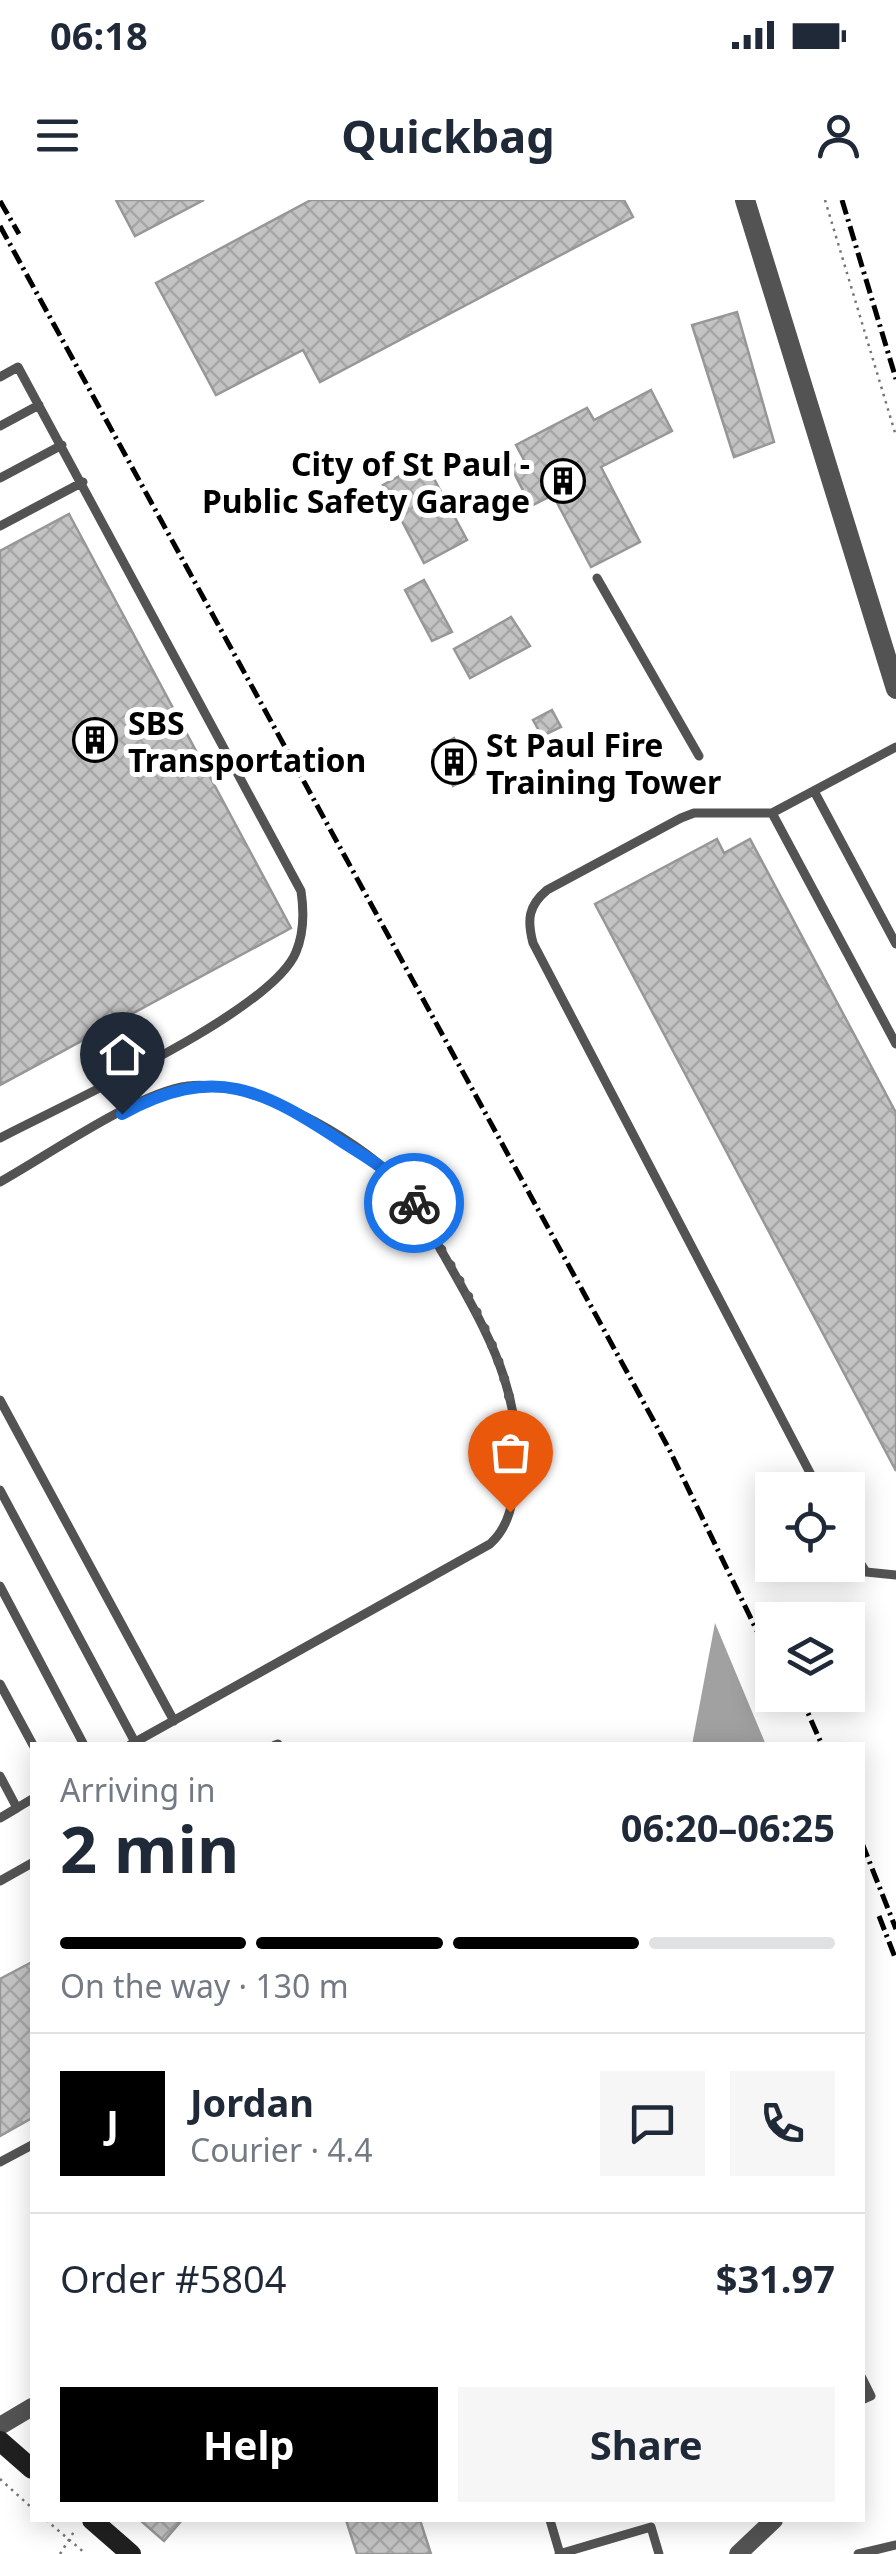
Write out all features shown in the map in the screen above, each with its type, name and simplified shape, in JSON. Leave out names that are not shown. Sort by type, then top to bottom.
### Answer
[{"type":"main road","points":[[0,2441],[30,2467]]},
{"type":"main road","points":[[94,2522],[128,2553]]},
{"type":"street","points":[[744,200],[896,689]]},
{"type":"street","points":[[0,2426],[30,2409]]},
{"type":"street","points":[[738,2554],[772,2522]]},
{"type":"lane","points":[[0,376],[18,367],[83,482],[300,891],[301,933],[296,954],[258,998],[0,1138]]},
{"type":"lane","points":[[0,426],[39,405]]},
{"type":"lane","points":[[0,478],[62,445]]},
{"type":"lane","points":[[0,526],[83,482]]},
{"type":"lane","points":[[597,578],[699,756]]},
{"type":"lane","points":[[811,1472],[551,978],[528,923],[535,900],[547,890],[680,818],[694,813],[772,813],[896,747]]},
{"type":"lane","points":[[814,791],[896,944]]},
{"type":"lane","points":[[772,813],[896,1044]]},
{"type":"lane","points":[[0,1182],[170,1090],[211,1086],[259,1094],[324,1129],[395,1178],[491,1338],[507,1379],[517,1436],[516,1466],[510,1512],[497,1537],[136,1742]]},
{"type":"lane","points":[[0,1400],[174,1720]]},
{"type":"lane","points":[[0,1490],[131,1742]]},
{"type":"lane","points":[[865,1570],[896,1575]]},
{"type":"lane","points":[[0,1586],[82,1742]]},
{"type":"lane","points":[[0,1684],[31,1742]]},
{"type":"lane","points":[[0,1776],[17,1808]]},
{"type":"lane","points":[[0,1818],[30,1800]]},
{"type":"lane","points":[[0,1881],[30,1864]]},
{"type":"lane","points":[[0,2162],[30,2145]]},
{"type":"lane","points":[[551,2522],[560,2554],[651,2527],[659,2554]]},
{"type":"lane","points":[[858,2554],[896,2545]]},
{"type":"path","points":[[825,200],[896,436]]},
{"type":"path","points":[[0,2479],[30,2506]]},
{"type":"path","points":[[48,2522],[86,2554]]},
{"type":"path","points":[[60,2554],[67,2538]]},
{"type":"shaded area","points":[[715,1623],[765,1742],[693,1742]]},
{"type":"building","points":[[116,200],[204,200],[135,236]]},
{"type":"building","points":[[311,200],[624,200],[633,217],[320,382],[303,350],[216,395],[156,283]]},
{"type":"building","points":[[737,312],[774,442],[734,457],[692,325]]},
{"type":"building","name":"City of St Paul - Public Safety Garage","points":[[651,390],[672,431],[601,467],[640,542],[591,567],[553,495],[531,506],[511,467],[524,460],[516,445],[587,408],[594,420]]},
{"type":"building","points":[[425,462],[467,540],[424,563],[383,485]]},
{"type":"building","name":"SBS Transportation","points":[[69,514],[291,928],[0,1085],[0,551]]},
{"type":"building","points":[[424,580],[452,632],[432,641],[405,590]]},
{"type":"building","points":[[511,617],[530,646],[470,678],[454,649]]},
{"type":"building","points":[[552,710],[561,727],[542,736],[533,720]]},
{"type":"building","name":"St Paul Fire Training Tower","points":[[454,738],[474,774],[453,786],[434,750]]},
{"type":"building","points":[[717,839],[724,853],[750,839],[896,1113],[896,1471],[595,904]]},
{"type":"building","points":[[30,1963],[30,2119],[0,2136],[0,1979]]},
{"type":"building","points":[[142,2522],[180,2522],[164,2541]]},
{"type":"building","points":[[347,2522],[421,2522],[431,2554],[357,2554]]},
{"type":"railway","points":[[842,200],[896,379]]},
{"type":"railway","points":[[0,201],[19,234]]},
{"type":"railway","points":[[0,226],[668,1447],[755,1627]]},
{"type":"railway","points":[[807,1712],[821,1742]]},
{"type":"railway","points":[[865,1851],[896,1929]]},
{"type":"railway","points":[[879,1916],[896,1960]]},
{"type":"way so far","points":[[414,1203],[491,1338],[507,1379],[517,1436],[510,1512]]},
{"type":"place","name":"City of St Paul - Public Safety Garage","points":[[563,481]]},
{"type":"place","name":"SBS Transportation","points":[[95,740]]},
{"type":"place","name":"St Paul Fire Training Tower","points":[[454,762]]},
{"type":"route","points":[[122,1114],[170,1090],[190,1086],[235,1088],[259,1094],[324,1129],[372,1161],[395,1178],[414,1203]]}]
